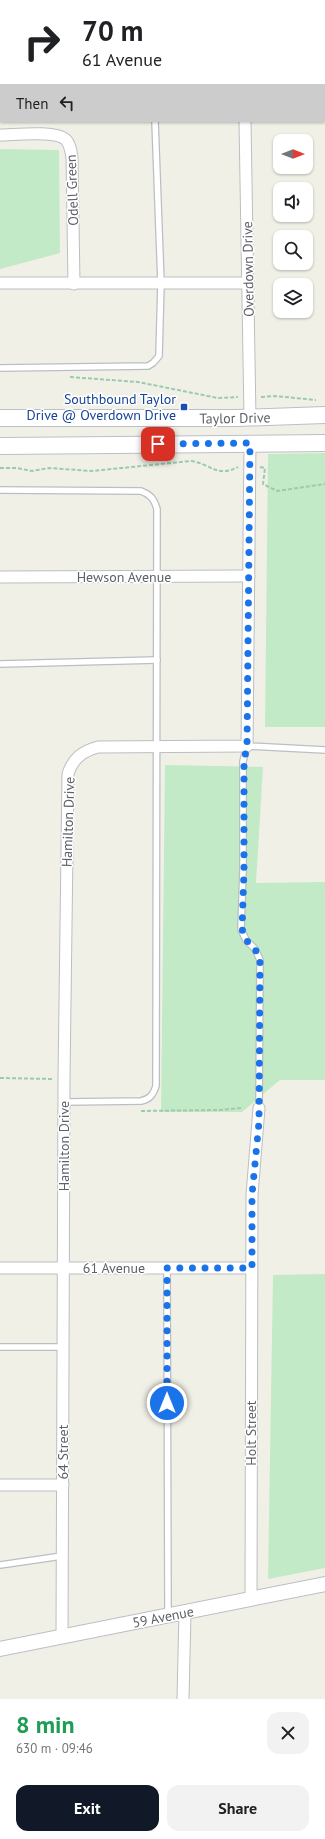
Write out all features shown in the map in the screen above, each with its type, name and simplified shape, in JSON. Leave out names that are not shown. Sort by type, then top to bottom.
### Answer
[{"type":"main road","name":"Taylor Drive","points":[[0,418],[250,418],[325,415]]},
{"type":"main road","name":"Taylor Drive","points":[[0,446],[325,443]]},
{"type":"street","name":"Overdown Drive","points":[[245,122],[250,418]]},
{"type":"street","name":"Odell Green","points":[[0,135],[53,134],[65,138],[70,147],[72,158],[74,284]]},
{"type":"street","points":[[0,283],[248,283]]},
{"type":"street","points":[[247,746],[250,443]]},
{"type":"street","name":"Hewson Avenue","points":[[0,577],[249,576]]},
{"type":"street","name":"Hamilton Drive","points":[[64,1268],[64,1079],[68,774],[74,761],[84,752],[104,747],[247,746]]},
{"type":"street","name":"Holt Street","points":[[252,1599],[252,1195],[259,1108]]},
{"type":"street","name":"61 Avenue","points":[[0,1268],[252,1268]]},
{"type":"street","name":"64 Street","points":[[62,1637],[64,1268]]},
{"type":"street","points":[[0,1485],[63,1485]]},
{"type":"street","name":"59 Avenue","points":[[0,1649],[325,1584]]},
{"type":"street","points":[[183,1699],[185,1612]]},
{"type":"lane","points":[[0,368],[148,366],[153,363],[158,356],[160,349],[160,283],[156,122]]},
{"type":"lane","points":[[0,490],[141,491],[150,495],[155,501],[157,509],[156,1086],[154,1092],[148,1100],[142,1102],[65,1102]]},
{"type":"lane","points":[[0,664],[157,660]]},
{"type":"lane","points":[[259,1108],[260,960],[255,949],[246,940],[242,929],[244,870],[244,761],[247,746],[325,750]]},
{"type":"lane","points":[[167,1268],[168,1616]]},
{"type":"lane","points":[[0,1347],[63,1347]]},
{"type":"lane","points":[[0,1565],[63,1556]]},
{"type":"path","points":[[67,377],[138,382],[218,398],[237,397]]},
{"type":"path","points":[[268,397],[275,396],[318,400]]},
{"type":"path","points":[[0,468],[17,468],[32,471],[49,468],[99,471],[192,461],[198,462],[215,471],[225,472],[238,467]]},
{"type":"path","points":[[262,467],[265,468],[262,484],[271,490],[277,491],[325,484]]},
{"type":"path","points":[[0,1078],[64,1079]]},
{"type":"path","points":[[140,1111],[219,1110],[242,1108]]},
{"type":"green space","points":[[0,149],[59,150],[60,253],[0,269]]},
{"type":"green space","points":[[325,453],[325,727],[265,727],[268,454]]},
{"type":"green space","points":[[165,765],[263,767],[256,883],[325,882],[325,1080],[280,1080],[242,1112],[161,1112]]},
{"type":"green space","points":[[325,1274],[325,1568],[268,1579],[273,1275]]},
{"type":"place","name":"Southbound Taylor Drive @ Overdown Drive","points":[[184,407]]},
{"type":"route","points":[[158,444],[250,443],[247,746],[244,761],[244,870],[242,929],[246,940],[255,949],[260,960],[259,1122],[252,1195],[252,1268],[167,1268],[167,1403]]}]
